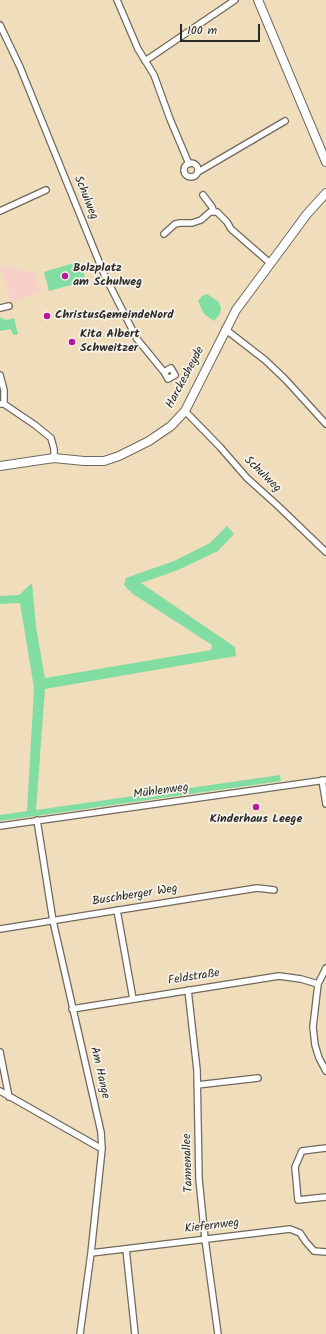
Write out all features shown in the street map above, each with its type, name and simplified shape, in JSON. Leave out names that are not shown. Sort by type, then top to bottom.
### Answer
[{"type":"main road","points":[[258,0],[326,162]]},
{"type":"main road","name":"Harckesheyde","points":[[0,466],[54,458],[97,462],[120,456],[149,441],[171,426],[184,410],[236,310],[310,211],[326,193]]},
{"type":"street","points":[[117,0],[145,61],[154,75],[170,120],[189,164]]},
{"type":"street","points":[[145,61],[235,0]]},
{"type":"street","name":"Schulweg","points":[[0,24],[20,67],[105,277],[137,339],[164,372]]},
{"type":"street","points":[[198,172],[197,166],[192,163],[185,167],[187,175],[193,176],[285,121]]},
{"type":"street","points":[[0,211],[46,190]]},
{"type":"street","points":[[203,195],[214,212]]},
{"type":"street","points":[[164,234],[175,224],[196,222],[201,220],[210,212],[214,212],[220,214],[231,229],[270,263]]},
{"type":"street","points":[[0,308],[9,306]]},
{"type":"street","points":[[225,329],[265,360],[285,379],[326,424]]},
{"type":"street","points":[[0,375],[4,390],[2,404],[35,425],[51,438],[54,449],[54,458]]},
{"type":"street","name":"Schulweg","points":[[184,410],[220,447],[247,478],[277,504],[326,552]]},
{"type":"street","points":[[324,780],[326,804]]},
{"type":"street","name":"Mühlenweg","points":[[0,826],[324,780]]},
{"type":"street","name":"Am Hange","points":[[36,820],[53,921],[101,1132],[102,1149],[91,1253],[80,1334]]},
{"type":"street","name":"Buschberger Weg","points":[[0,928],[53,921],[257,888],[274,890]]},
{"type":"street","points":[[117,910],[133,999]]},
{"type":"street","points":[[326,968],[318,984],[312,1028],[319,1058],[326,1071]]},
{"type":"street","name":"Feldstraße","points":[[72,1009],[279,976],[301,979],[318,984]]},
{"type":"street","name":"Tannenallee","points":[[188,990],[196,1050],[200,1179],[205,1238],[218,1334]]},
{"type":"street","points":[[0,1052],[9,1097]]},
{"type":"street","points":[[197,1085],[258,1078]]},
{"type":"street","points":[[0,1092],[102,1149]]},
{"type":"street","points":[[326,1148],[302,1151],[295,1167],[298,1200],[326,1197]]},
{"type":"street","name":"Kiefernweg","points":[[91,1253],[205,1238],[290,1229],[300,1233],[314,1251],[326,1252]]},
{"type":"street","points":[[126,1249],[135,1334]]},
{"type":"shaded area","points":[[0,265],[35,273],[41,293],[11,302]]},
{"type":"green space","name":"Bolzplatz am Schulweg","points":[[80,261],[86,281],[49,291],[44,272]]},
{"type":"green space","points":[[207,294],[219,302],[221,308],[220,314],[214,321],[204,314],[198,301],[202,296]]},
{"type":"green space","points":[[0,317],[6,320],[14,318],[18,334],[14,335],[11,329],[0,331]]},
{"type":"green space","points":[[227,526],[234,534],[218,551],[178,570],[141,583],[235,647],[236,656],[45,689],[36,810],[280,775],[281,781],[0,821],[0,815],[27,811],[34,688],[20,603],[0,604],[0,596],[19,595],[32,583],[36,627],[45,678],[211,650],[212,645],[133,594],[124,585],[126,578],[174,561],[210,543]]},
{"type":"place","name":"Bolzplatz am Schulweg","points":[[65,276]]},
{"type":"place","name":"ChristusGemeindeNord","points":[[47,316]]},
{"type":"place","name":"Kita Albert Schweitzer","points":[[72,342]]},
{"type":"place","name":"Kinderhaus Leege","points":[[256,807]]}]
